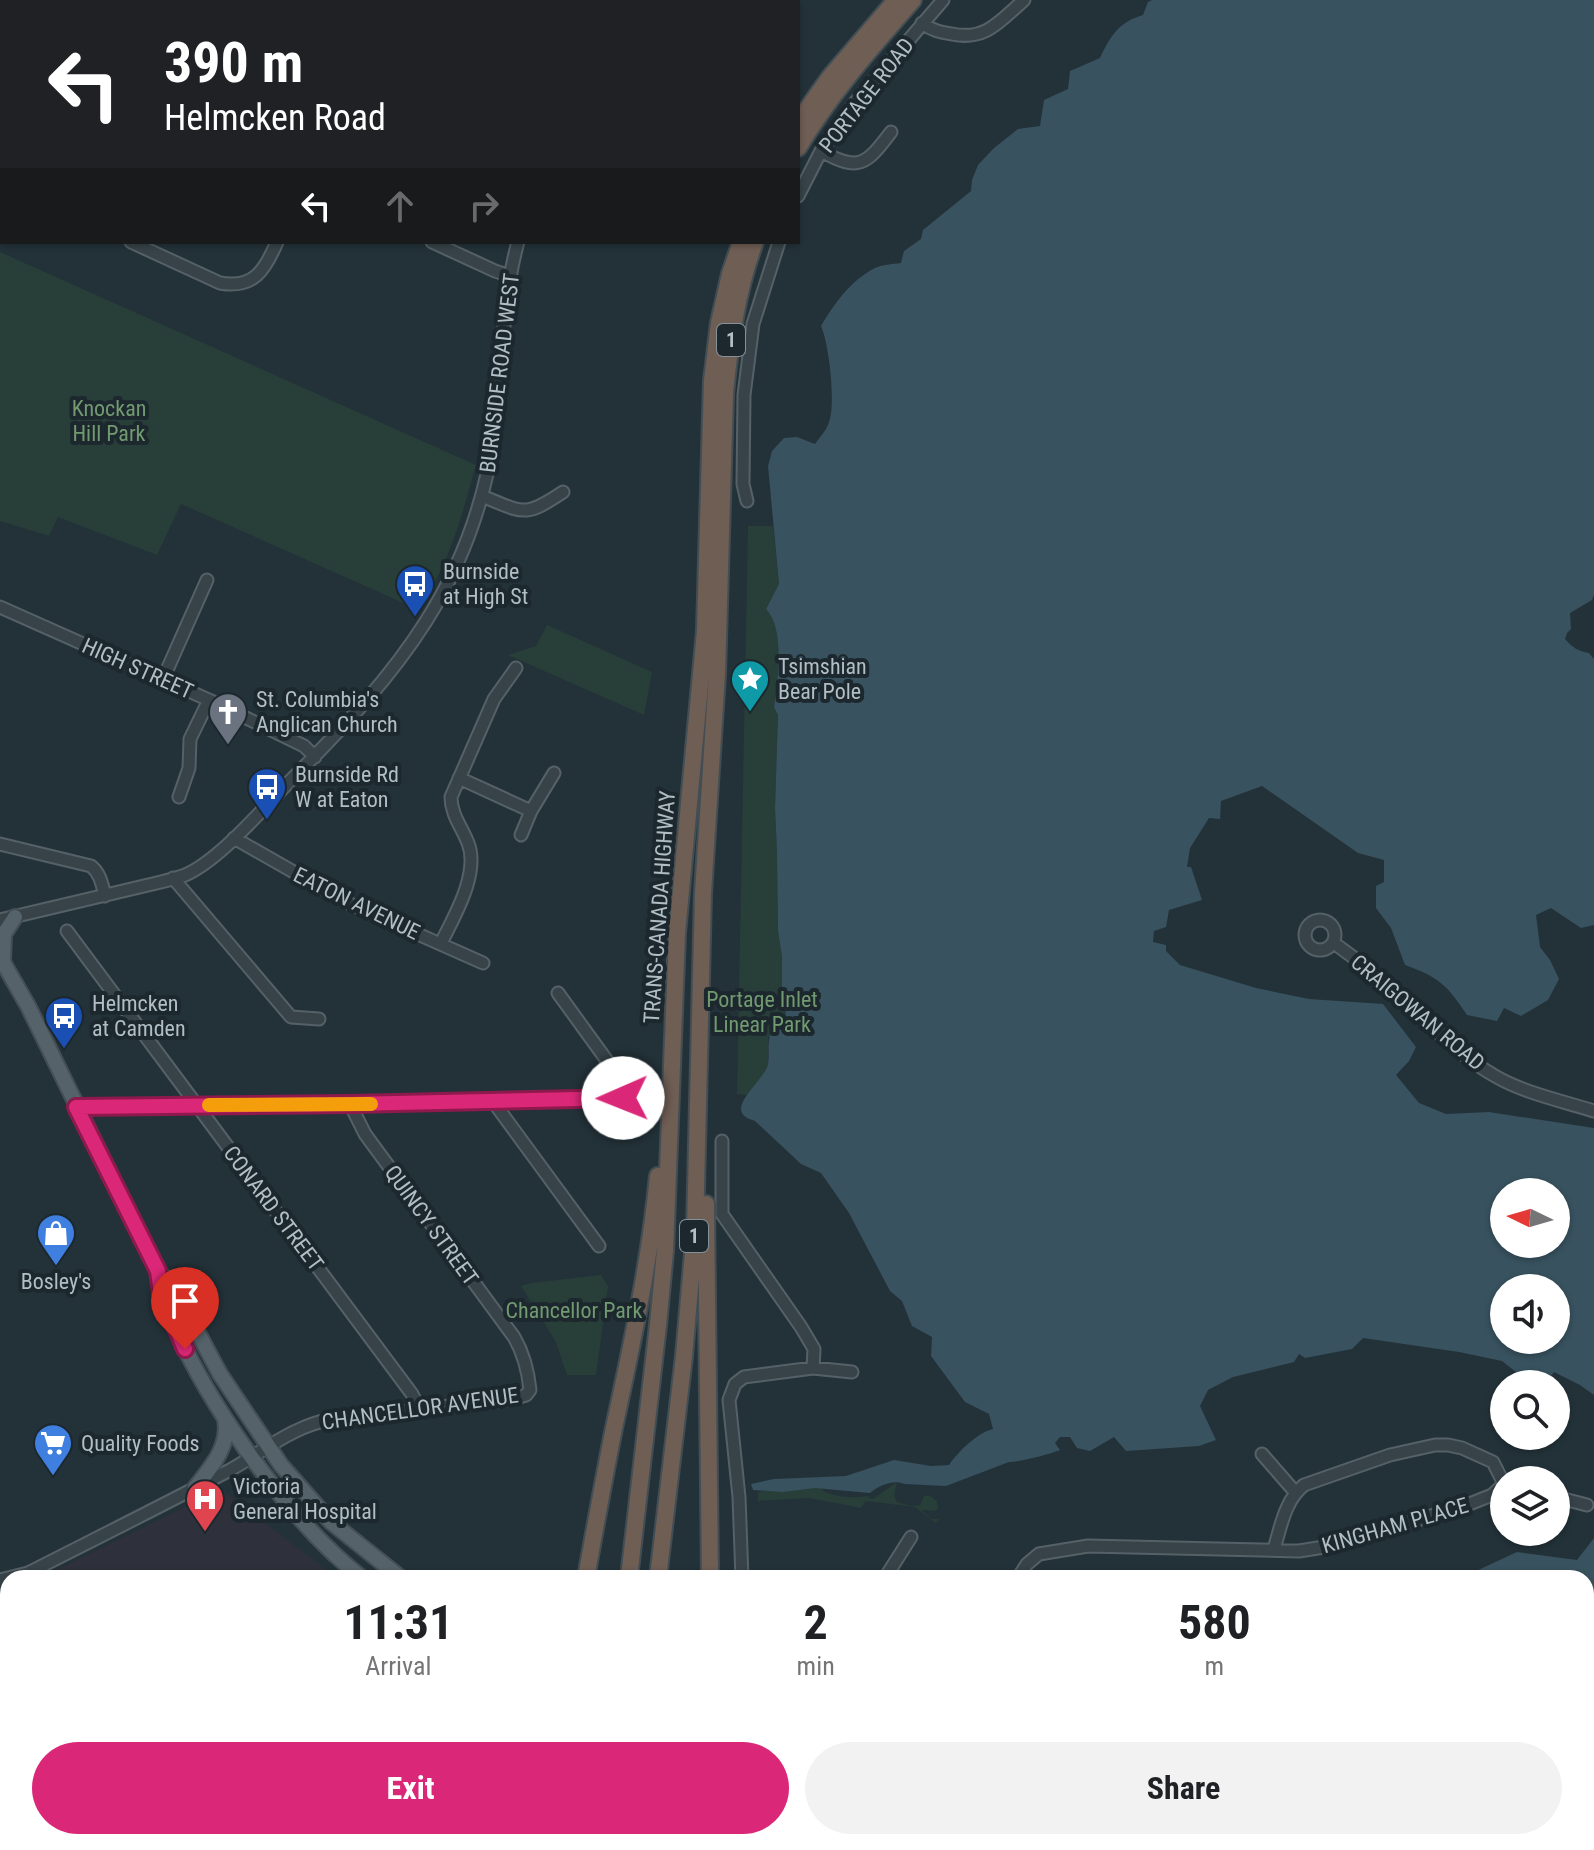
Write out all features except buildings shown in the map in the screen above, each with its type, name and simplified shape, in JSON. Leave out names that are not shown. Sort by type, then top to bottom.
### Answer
[{"type":"highway","points":[[800,119],[830,77],[896,0]]},
{"type":"highway","points":[[800,145],[847,77],[913,0]]},
{"type":"highway","name":"TRANS-CANADA HIGHWAY","points":[[630,1570],[665,1251],[675,968],[680,881],[705,631],[715,354],[728,286],[740,244]]},
{"type":"highway","name":"TRANS-CANADA HIGHWAY","points":[[659,1570],[695,1230],[703,893],[717,660],[725,393],[738,301],[754,244]]},
{"type":"highway","points":[[703,893],[710,932],[706,1114],[710,1570]]},
{"type":"highway","points":[[585,1570],[632,1349],[655,1213],[661,1144],[664,1026],[675,968]]},
{"type":"main road","points":[[8,918],[2,960],[28,1006],[158,1271],[174,1288],[207,1352],[281,1465],[331,1522],[391,1570]]},
{"type":"main road","points":[[158,1271],[161,1293],[198,1375],[224,1418],[295,1514],[352,1570]]},
{"type":"main road","points":[[195,1488],[223,1447],[227,1429],[224,1418]]},
{"type":"street","name":"PORTAGE ROAD","points":[[800,192],[821,151],[853,105],[943,0]]},
{"type":"street","points":[[922,23],[933,31],[968,37],[987,32],[1024,0]]},
{"type":"street","points":[[821,151],[838,160],[857,164],[874,156],[891,132]]},
{"type":"street","points":[[135,244],[220,283],[232,285],[259,274],[267,265],[276,244]]},
{"type":"street","points":[[437,244],[510,276]]},
{"type":"street","name":"BURNSIDE ROAD WEST","points":[[8,918],[105,896],[195,870],[234,838],[339,733],[382,682],[431,616],[458,565],[482,496],[495,429],[504,320],[518,244]]},
{"type":"street","points":[[747,501],[743,484],[744,395],[753,324],[778,244]]},
{"type":"street","points":[[482,496],[518,511],[528,511],[563,492]]},
{"type":"street","points":[[163,679],[207,580]]},
{"type":"street","name":"HIGH STREET","points":[[0,607],[209,700],[304,746],[315,757]]},
{"type":"street","points":[[441,943],[457,911],[471,860],[467,841],[455,819],[451,797],[494,699],[516,668]]},
{"type":"street","points":[[179,797],[189,768],[190,739],[209,700]]},
{"type":"street","points":[[521,835],[531,811],[554,773]]},
{"type":"street","points":[[459,778],[531,811]]},
{"type":"street","name":"EATON AVENUE","points":[[234,838],[348,903],[483,963]]},
{"type":"street","points":[[0,844],[91,866],[101,879],[105,896]]},
{"type":"street","points":[[173,878],[291,1017],[319,1019]]},
{"type":"street","name":"CONARD STREET","points":[[67,931],[412,1394],[420,1410]]},
{"type":"street","name":"CRAIGOWAN ROAD","points":[[1334,943],[1404,999],[1459,1052],[1496,1077],[1594,1111]]},
{"type":"street","points":[[76,1107],[623,1098],[621,1080],[558,993]]},
{"type":"street","points":[[492,1100],[599,1246]]},
{"type":"street","name":"QUINCY STREET","points":[[350,1104],[365,1134],[514,1337],[528,1369],[530,1390]]},
{"type":"street","points":[[722,1141],[722,1214],[814,1349],[813,1368]]},
{"type":"street","points":[[742,1570],[739,1497],[729,1400],[735,1384],[744,1377],[813,1368],[852,1372]]},
{"type":"street","name":"CHANCELLOR AVENUE","points":[[37,1570],[195,1488],[295,1431],[321,1421],[513,1399],[526,1395],[530,1390]]},
{"type":"street","name":"KINGHAM PLACE","points":[[1295,1492],[1304,1485],[1338,1472],[1390,1455],[1435,1445],[1462,1448],[1493,1462],[1495,1466]]},
{"type":"street","points":[[1262,1454],[1295,1492],[1274,1549]]},
{"type":"street","name":"KINGHAM PLACE","points":[[1023,1570],[1039,1554],[1088,1546],[1299,1551],[1324,1547],[1462,1507],[1490,1496]]},
{"type":"street","points":[[1570,1501],[1587,1505]]},
{"type":"street","points":[[890,1570],[911,1537]]},
{"type":"shaded area","name":"Victoria General Hospital","points":[[221,1489],[327,1570],[56,1570]]},
{"type":"green space","name":"Knockan Hill Park","points":[[0,252],[476,465],[446,559],[417,609],[181,504],[157,555],[58,517],[49,536],[0,521]]},
{"type":"green space","name":"Portage Inlet Linear Park","points":[[748,526],[773,526],[779,584],[766,609],[776,629],[779,656],[774,706],[778,715],[775,808],[778,931],[782,956],[782,999],[786,1013],[783,1028],[768,1038],[768,1064],[762,1077],[747,1095],[737,1094]]},
{"type":"green space","points":[[547,625],[652,672],[644,715],[508,655],[536,646]]},
{"type":"green space","name":"Chancellor Park","points":[[601,1275],[608,1286],[596,1375],[567,1375],[556,1342],[521,1286]]},
{"type":"green space","points":[[897,1482],[894,1495],[897,1502],[920,1505],[924,1496],[937,1501],[938,1509],[922,1511],[932,1519],[939,1519],[936,1523],[915,1507],[866,1501],[861,1508],[809,1498],[758,1501],[758,1492],[821,1483],[823,1491],[829,1493],[846,1497],[870,1496],[868,1498],[873,1499]]},
{"type":"water","points":[[1152,0],[1594,0],[1594,595],[1592,600],[1570,613],[1571,629],[1565,639],[1594,659],[1594,925],[1581,928],[1551,908],[1536,915],[1540,947],[1559,979],[1548,1000],[1521,1016],[1504,1008],[1497,1021],[1467,1015],[1442,984],[1405,965],[1391,928],[1376,908],[1376,886],[1384,882],[1384,860],[1358,853],[1262,786],[1221,801],[1220,819],[1209,818],[1190,848],[1187,867],[1191,867],[1202,900],[1169,910],[1166,927],[1154,931],[1153,942],[1166,945],[1166,951],[1180,965],[1256,988],[1309,999],[1383,1004],[1416,1047],[1409,1061],[1396,1075],[1419,1103],[1446,1114],[1489,1112],[1594,1128],[1594,1395],[1570,1380],[1570,1370],[1513,1370],[1502,1361],[1363,1338],[1352,1349],[1305,1358],[1299,1354],[1294,1362],[1233,1377],[1208,1390],[1200,1406],[1216,1440],[1199,1446],[1126,1451],[1114,1437],[1090,1451],[1077,1448],[1070,1437],[1060,1437],[1055,1443],[1060,1450],[1009,1462],[946,1486],[896,1482],[870,1493],[815,1488],[783,1492],[753,1490],[751,1484],[774,1479],[846,1476],[894,1460],[931,1466],[949,1465],[969,1443],[993,1429],[989,1414],[965,1402],[931,1356],[932,1337],[912,1326],[902,1301],[890,1291],[849,1213],[821,1173],[801,1164],[741,1111],[746,1096],[768,1064],[772,1031],[783,1028],[786,1013],[782,999],[782,956],[778,931],[775,808],[778,715],[774,707],[779,655],[776,629],[766,609],[779,584],[768,466],[772,451],[784,438],[797,437],[815,444],[828,425],[832,388],[827,346],[821,326],[844,293],[875,268],[901,263],[904,251],[921,239],[923,230],[971,191],[978,165],[994,148],[1018,129],[1040,126],[1044,100],[1068,89],[1070,71],[1100,58],[1117,30],[1143,15],[1148,2]]},
{"type":"water","points":[[1594,1538],[1594,1570],[1478,1570],[1517,1552],[1577,1560]]},
{"type":"slow traffic","points":[[209,1105],[371,1104]]},
{"type":"place","name":"Burnside at High St","points":[[415,618]]},
{"type":"place","name":"Tsimshian Bear Pole","points":[[750,713]]},
{"type":"place","name":"St. Columbia's Anglican Church","points":[[228,746]]},
{"type":"place","name":"Burnside Rd W at Eaton","points":[[267,821]]},
{"type":"place","name":"Helmcken at Camden","points":[[64,1050]]},
{"type":"place","name":"Bosley's","points":[[56,1267]]},
{"type":"place","name":"Quality Foods","points":[[53,1477]]},
{"type":"place","name":"Victoria General Hospital","points":[[205,1533]]},
{"type":"route","points":[[185,1349],[161,1293],[158,1271],[76,1107],[623,1098]]}]
